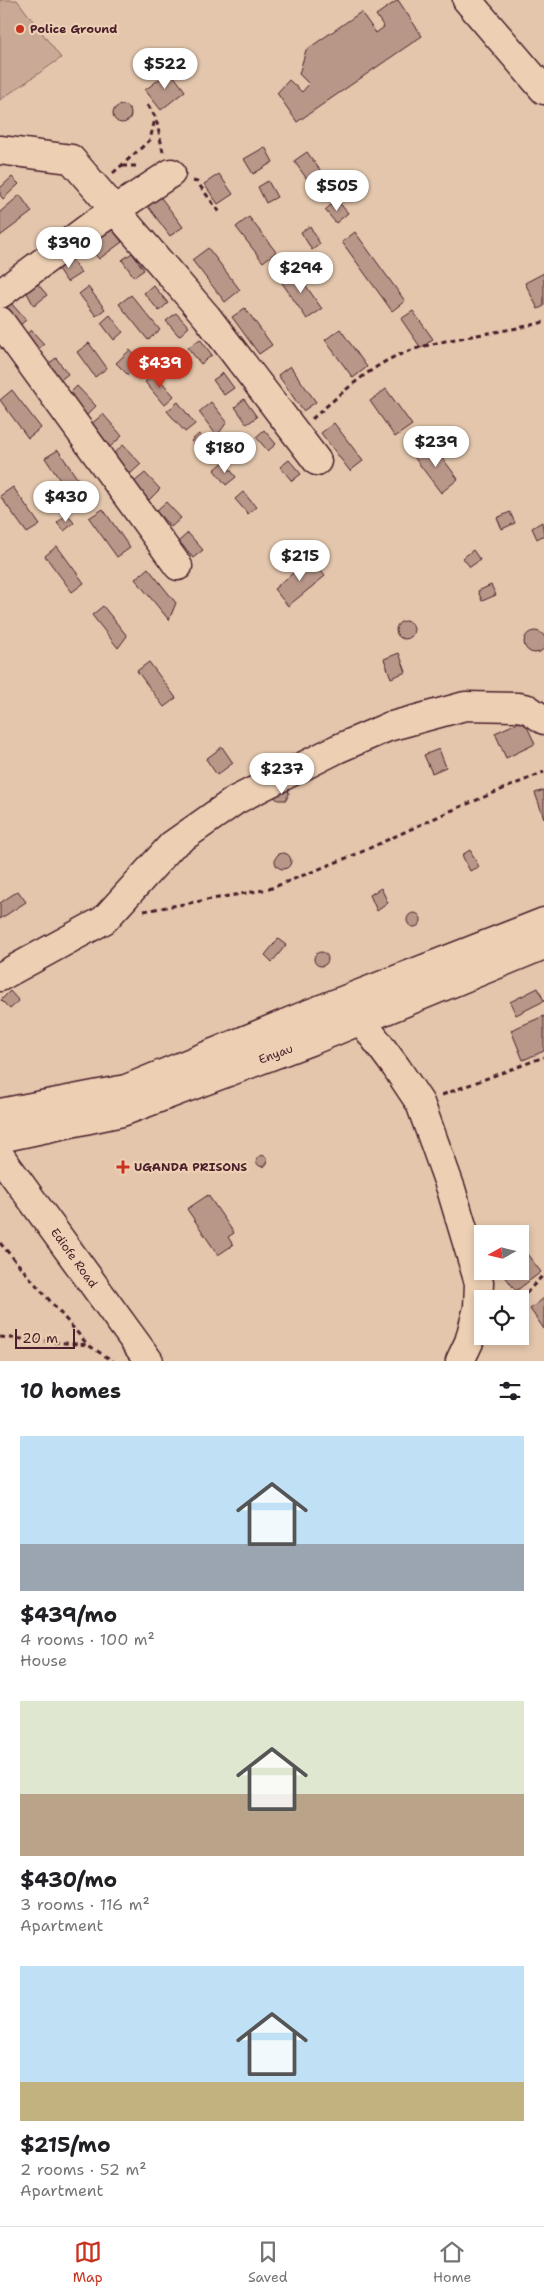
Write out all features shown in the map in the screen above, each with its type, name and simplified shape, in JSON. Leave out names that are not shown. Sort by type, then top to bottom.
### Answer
[{"type":"street","points":[[467,0],[544,90]]},
{"type":"street","points":[[0,150],[72,159],[115,212],[207,317],[317,461]]},
{"type":"street","points":[[0,294],[91,226],[115,212],[171,173]]},
{"type":"street","points":[[0,321],[178,566]]},
{"type":"street","points":[[0,977],[104,920],[172,845],[236,800],[337,749],[388,727],[465,706],[518,707],[528,709],[544,720]]},
{"type":"street","name":"Enyau","points":[[0,1113],[126,1089],[306,1015],[544,922]]},
{"type":"street","name":"Enyau","points":[[0,1138],[122,1112],[360,1020],[544,945]]},
{"type":"street","points":[[360,1020],[396,1067],[420,1103],[451,1189],[479,1283],[478,1308],[469,1342],[460,1361]]},
{"type":"street","name":"Ediofe Road","points":[[0,1156],[149,1361]]},
{"type":"path","points":[[80,170],[114,173],[150,140],[156,118]]},
{"type":"path","points":[[296,433],[343,392],[388,360],[439,342],[509,331],[544,322]]},
{"type":"path","points":[[141,912],[269,889],[359,853],[448,812],[544,772]]},
{"type":"path","points":[[420,1103],[544,1057]]},
{"type":"path","points":[[0,1243],[88,1345],[113,1361]]},
{"type":"path","points":[[529,1290],[544,1274]]},
{"type":"path","points":[[0,1336],[88,1345]]},
{"type":"shaded area","name":"Police Ground","points":[[0,0],[17,0],[61,58],[0,100]]},
{"type":"building","points":[[398,0],[422,36],[297,122],[277,93],[289,80],[302,92],[309,84],[299,74],[306,50],[361,12],[376,33],[384,27],[376,15]]},
{"type":"building","points":[[170,71],[185,91],[161,110],[145,90]]},
{"type":"building","points":[[122,105],[128,108],[131,114],[128,120],[122,123],[116,120],[113,114],[116,108]]},
{"type":"building","points":[[265,147],[273,162],[253,174],[244,159]]},
{"type":"building","points":[[307,152],[325,177],[312,186],[294,161]]},
{"type":"building","points":[[219,174],[233,194],[218,204],[204,184]]},
{"type":"building","points":[[12,177],[19,184],[3,199],[0,195],[0,188]]},
{"type":"building","points":[[268,181],[277,197],[266,203],[258,187]]},
{"type":"building","points":[[156,191],[183,227],[170,236],[143,200]]},
{"type":"building","points":[[20,195],[32,212],[0,236],[0,212]]},
{"type":"building","points":[[337,200],[348,213],[336,223],[325,210]]},
{"type":"building","points":[[249,217],[276,252],[263,262],[236,227]]},
{"type":"building","points":[[109,225],[122,242],[99,259],[85,242]]},
{"type":"building","points":[[310,226],[320,244],[312,250],[301,232]]},
{"type":"building","points":[[355,232],[405,301],[392,311],[342,242]]},
{"type":"building","points":[[208,248],[240,290],[225,302],[192,260]]},
{"type":"building","points":[[132,253],[144,270],[134,277],[122,260]]},
{"type":"building","points":[[70,256],[81,273],[67,282],[56,266]]},
{"type":"building","points":[[295,270],[322,309],[307,319],[280,280]]},
{"type":"building","points":[[544,273],[544,306],[538,309],[525,283]]},
{"type":"building","points":[[36,282],[47,295],[34,306],[26,291]]},
{"type":"building","points":[[153,285],[168,303],[159,311],[144,293]]},
{"type":"building","points":[[88,287],[105,309],[96,316],[79,294]]},
{"type":"building","points":[[131,295],[160,330],[148,340],[119,304]]},
{"type":"building","points":[[10,302],[26,320],[18,327],[2,309]]},
{"type":"building","points":[[245,308],[272,345],[259,354],[232,317]]},
{"type":"building","points":[[413,311],[433,339],[421,348],[401,319]]},
{"type":"building","points":[[176,313],[189,327],[179,336],[166,321]]},
{"type":"building","points":[[110,315],[123,332],[114,340],[101,323]]},
{"type":"building","points":[[340,329],[367,367],[353,378],[325,340]]},
{"type":"building","points":[[31,330],[44,344],[35,352],[22,338]]},
{"type":"building","points":[[200,339],[212,355],[201,364],[188,348]]},
{"type":"building","points":[[89,343],[107,368],[95,377],[77,352]]},
{"type":"building","points":[[130,350],[141,363],[128,375],[116,363]]},
{"type":"building","points":[[56,358],[68,374],[59,381],[47,365]]},
{"type":"building","points":[[290,366],[316,402],[303,411],[278,375]]},
{"type":"building","points":[[223,373],[234,388],[224,395],[213,380]]},
{"type":"building","points":[[155,374],[174,396],[164,405],[145,382]]},
{"type":"building","points":[[77,386],[96,406],[86,416],[68,395]]},
{"type":"building","points":[[386,389],[412,425],[395,437],[370,401]]},
{"type":"building","points":[[12,390],[41,428],[28,438],[0,400]]},
{"type":"building","points":[[244,399],[257,417],[247,424],[235,407]]},
{"type":"building","points":[[178,402],[195,424],[185,432],[167,411]]},
{"type":"building","points":[[211,402],[227,422],[217,436],[199,412]]},
{"type":"building","points":[[103,414],[122,436],[110,447],[90,425]]},
{"type":"building","points":[[334,423],[363,461],[350,471],[321,433]]},
{"type":"building","points":[[264,430],[276,444],[268,451],[256,437]]},
{"type":"building","points":[[199,434],[211,448],[203,455],[191,441]]},
{"type":"building","points":[[431,443],[458,479],[441,493],[414,457]]},
{"type":"building","points":[[123,445],[141,464],[130,474],[112,455]]},
{"type":"building","points":[[58,450],[85,490],[72,498],[45,458]]},
{"type":"building","points":[[289,460],[301,474],[292,481],[280,467]]},
{"type":"building","points":[[224,462],[236,477],[226,485],[214,470]]},
{"type":"building","points":[[145,473],[160,489],[149,500],[133,483]]},
{"type":"building","points":[[47,482],[55,493],[45,501],[38,490]]},
{"type":"building","points":[[13,487],[40,525],[27,533],[0,496]]},
{"type":"building","points":[[243,492],[256,507],[248,514],[235,499]]},
{"type":"building","points":[[166,502],[181,518],[171,527],[156,511]]},
{"type":"building","points":[[103,509],[130,548],[117,557],[89,518]]},
{"type":"building","points":[[510,512],[515,523],[502,529],[497,518]]},
{"type":"building","points":[[67,514],[74,523],[64,531],[57,523]]},
{"type":"building","points":[[542,522],[544,535],[537,539],[532,528]]},
{"type":"building","points":[[188,533],[203,550],[193,558],[179,541]]},
{"type":"building","points":[[57,546],[84,583],[72,592],[45,556]]},
{"type":"building","points":[[473,550],[480,560],[470,567],[463,558]]},
{"type":"building","points":[[311,558],[325,576],[288,606],[274,589]]},
{"type":"building","points":[[148,568],[176,603],[169,620],[135,579]]},
{"type":"building","points":[[491,585],[496,595],[482,601],[478,591]]},
{"type":"building","points":[[103,606],[127,636],[118,648],[92,615]]},
{"type":"building","points":[[405,621],[411,624],[414,630],[411,636],[405,639],[399,636],[396,630],[399,624]]},
{"type":"building","points":[[531,632],[539,632],[545,638],[545,646],[539,652],[531,652],[525,646],[525,638]]},
{"type":"building","points":[[399,653],[406,672],[391,678],[384,659]]},
{"type":"building","points":[[149,662],[176,698],[164,707],[137,671]]},
{"type":"building","points":[[524,720],[535,744],[506,758],[495,733]]},
{"type":"building","points":[[222,747],[233,763],[217,775],[206,759]]},
{"type":"building","points":[[439,749],[446,767],[432,773],[424,755]]},
{"type":"building","points":[[288,789],[289,794],[286,800],[278,800],[274,797],[274,794]]},
{"type":"building","points":[[544,790],[544,818],[535,793]]},
{"type":"building","points":[[470,850],[479,867],[470,871],[462,855]]},
{"type":"building","points":[[280,853],[286,853],[291,858],[289,867],[280,869],[275,864],[275,858]]},
{"type":"building","points":[[381,888],[388,903],[377,911],[370,895]]},
{"type":"building","points":[[18,891],[26,902],[0,919],[0,903]]},
{"type":"building","points":[[414,913],[419,915],[421,920],[419,925],[414,927],[409,925],[407,920],[409,915]]},
{"type":"building","points":[[278,939],[286,945],[272,962],[265,955]]},
{"type":"building","points":[[318,952],[324,952],[328,959],[324,966],[318,966],[314,962],[314,956]]},
{"type":"building","points":[[538,988],[544,1001],[516,1015],[510,1002]]},
{"type":"building","points":[[10,991],[19,1001],[10,1009],[1,1000]]},
{"type":"building","points":[[544,1016],[544,1051],[523,1060],[511,1030]]},
{"type":"building","points":[[262,1155],[268,1161],[262,1167],[256,1161]]},
{"type":"building","points":[[208,1195],[234,1233],[228,1237],[233,1245],[218,1255],[187,1209]]},
{"type":"building","points":[[529,1257],[541,1272],[515,1290],[508,1280],[529,1280]]},
{"type":"building","points":[[544,1298],[544,1329],[530,1309]]},
{"type":"place","name":"Police Ground","points":[[20,29]]},
{"type":"place","name":"UGANDA PRISONS","points":[[123,1167]]}]
